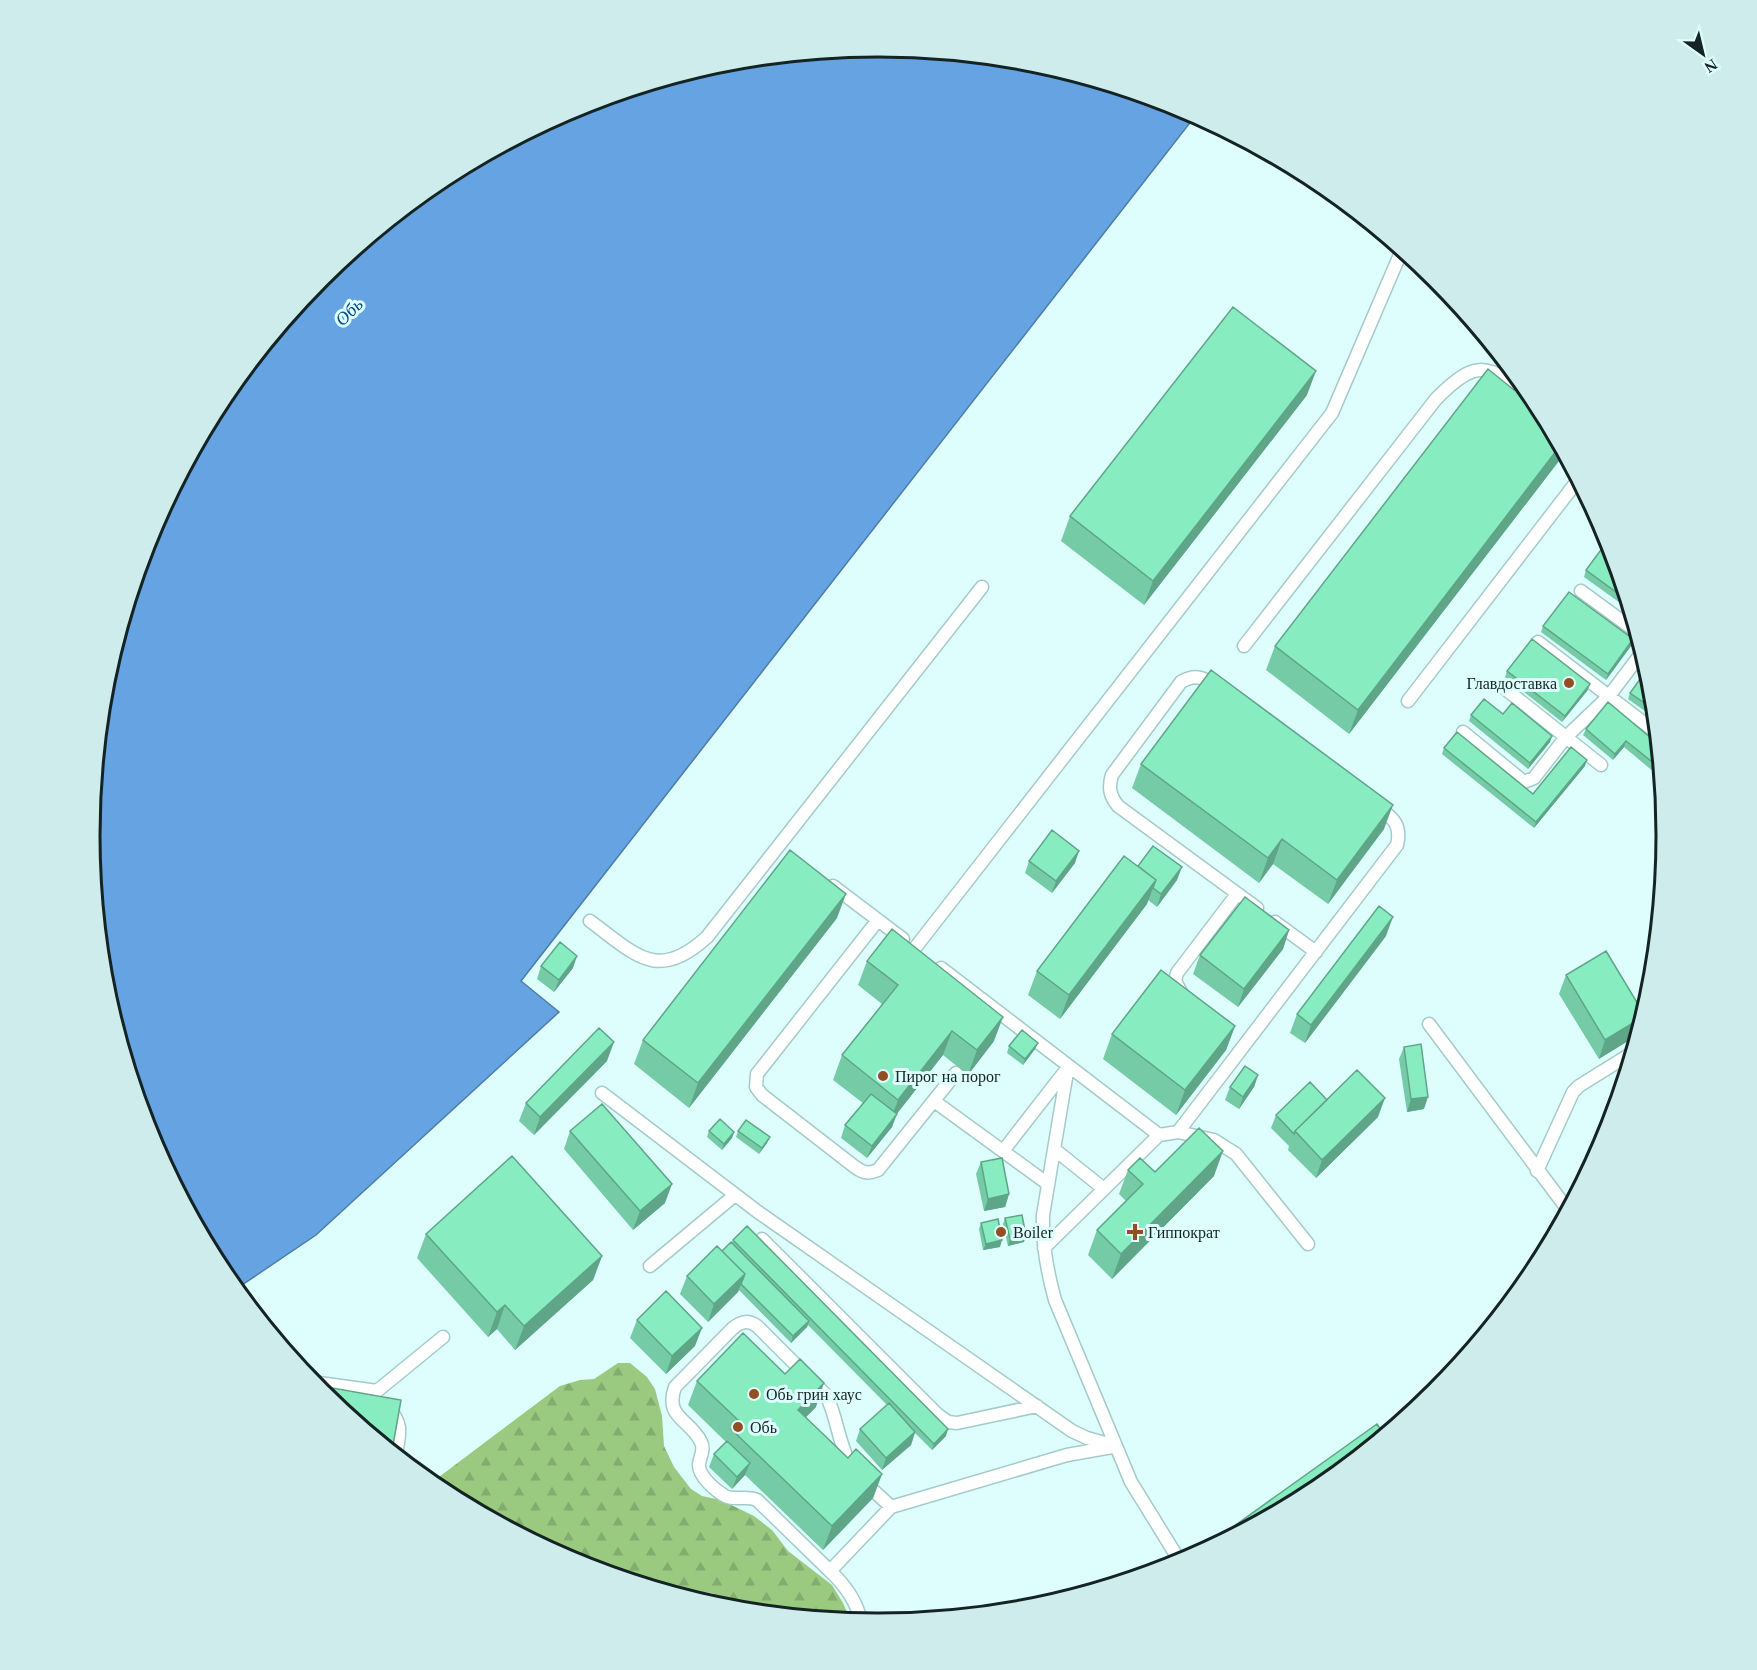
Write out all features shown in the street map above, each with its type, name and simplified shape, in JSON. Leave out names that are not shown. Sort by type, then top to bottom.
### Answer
[{"type":"lane","points":[[924,955],[1332,413],[1399,257]]},
{"type":"lane","points":[[1244,646],[1436,399],[1454,380],[1472,370],[1487,369],[1509,380]]},
{"type":"lane","points":[[1408,701],[1573,486]]},
{"type":"lane","points":[[590,921],[639,957],[650,961],[665,962],[694,950],[785,848],[982,587]]},
{"type":"lane","points":[[1581,591],[1627,625]]},
{"type":"lane","points":[[1538,642],[1649,726]]},
{"type":"lane","points":[[1463,732],[1524,782],[1534,778],[1566,737],[1609,696],[1636,660]]},
{"type":"lane","points":[[1233,699],[1204,678],[1188,678],[1181,682],[1112,775],[1109,785],[1111,796],[1118,806],[1316,952]]},
{"type":"lane","points":[[1503,687],[1601,765]]},
{"type":"lane","points":[[1178,1132],[1241,1041],[1316,952],[1397,845],[1399,835],[1393,818],[1365,797]]},
{"type":"lane","points":[[825,879],[1159,1135]]},
{"type":"lane","points":[[1193,1004],[1179,990],[1175,981],[1177,973],[1237,894]]},
{"type":"lane","points":[[878,920],[757,1074],[756,1087],[762,1095],[855,1167],[862,1172],[871,1173],[879,1170],[956,1073]]},
{"type":"lane","points":[[1429,1024],[1563,1204]]},
{"type":"lane","points":[[1537,1171],[1573,1092],[1623,1059]]},
{"type":"lane","points":[[1068,1066],[1044,1215],[1044,1248],[1055,1300],[1131,1482],[1175,1554]]},
{"type":"lane","points":[[1003,1151],[1068,1066]]},
{"type":"lane","points":[[602,1094],[792,1236],[1037,1406],[1080,1434],[1116,1446]]},
{"type":"lane","points":[[934,1101],[1048,1184]]},
{"type":"lane","points":[[1044,1248],[1159,1135],[1178,1132],[1214,1140],[1236,1154],[1308,1244]]},
{"type":"lane","points":[[1054,1149],[1104,1189]]},
{"type":"lane","points":[[650,1266],[735,1195]]},
{"type":"lane","points":[[777,1254],[792,1236]]},
{"type":"lane","points":[[762,1239],[938,1415],[948,1422],[957,1423],[1037,1406]]},
{"type":"lane","points":[[857,1612],[849,1591],[757,1500],[724,1496],[704,1477],[699,1464],[703,1452],[702,1443],[676,1415],[672,1395],[675,1387],[733,1328],[741,1322],[750,1322],[757,1326],[826,1395],[832,1406],[848,1461],[853,1469],[891,1507]]},
{"type":"lane","points":[[377,1391],[443,1337]]},
{"type":"lane","points":[[327,1384],[377,1391],[397,1418],[400,1426],[397,1446]]},
{"type":"lane","points":[[830,1570],[891,1507],[1066,1455],[1116,1446]]},
{"type":"green space","points":[[618,1363],[630,1363],[647,1377],[655,1389],[662,1416],[664,1446],[674,1467],[691,1489],[702,1496],[721,1500],[754,1516],[772,1530],[788,1551],[832,1585],[847,1612],[777,1606],[727,1598],[628,1572],[534,1533],[489,1509],[439,1477],[560,1386],[580,1380],[594,1379]]},
{"type":"water","name":"Обь","points":[[878,57],[929,59],[1030,72],[1080,84],[1129,98],[1190,122],[521,981],[559,1012],[316,1235],[244,1284],[205,1224],[160,1133],[127,1036],[115,987],[102,886],[100,835],[107,733],[115,683],[127,634],[160,537],[181,491],[205,446],[261,361],[328,285],[366,250],[446,188],[534,137],[628,98],[677,84],[727,72],[777,64]]},
{"type":"building","points":[[1233,307],[1316,371],[1153,581],[1070,516]]},
{"type":"building","points":[[1488,369],[1515,389],[1555,452],[1358,710],[1275,646]]},
{"type":"building","points":[[1602,549],[1617,593],[1586,570]]},
{"type":"building","points":[[1569,592],[1631,637],[1632,641],[1608,674],[1543,626]]},
{"type":"building","points":[[1532,639],[1590,684],[1565,716],[1507,671]]},
{"type":"building","points":[[1211,670],[1393,805],[1337,880],[1282,839],[1268,858],[1141,764]]},
{"type":"building","points":[[1641,678],[1645,703],[1630,693]]},
{"type":"building","points":[[1484,699],[1503,714],[1512,703],[1552,736],[1530,763],[1471,715]]},
{"type":"building","points":[[1608,702],[1650,738],[1653,763],[1626,741],[1615,754],[1586,729]]},
{"type":"building","points":[[1457,732],[1533,794],[1571,747],[1587,760],[1536,822],[1444,748]]},
{"type":"building","points":[[1052,830],[1079,851],[1056,881],[1029,861]]},
{"type":"building","points":[[1153,846],[1182,867],[1161,894],[1153,888],[1156,880],[1138,866]]},
{"type":"building","points":[[790,850],[846,894],[698,1083],[643,1040]]},
{"type":"building","points":[[1124,856],[1156,880],[1069,995],[1037,971]]},
{"type":"building","points":[[1245,897],[1289,930],[1244,989],[1200,955]]},
{"type":"building","points":[[1379,906],[1393,917],[1311,1025],[1297,1014]]},
{"type":"building","points":[[892,929],[1003,1017],[977,1050],[952,1031],[898,1100],[842,1055],[898,985],[867,961]]},
{"type":"building","points":[[560,942],[577,956],[559,980],[541,966]]},
{"type":"building","points":[[1606,951],[1638,1004],[1633,1023],[1605,1040],[1566,975]]},
{"type":"building","points":[[1161,970],[1235,1026],[1185,1090],[1112,1034]]},
{"type":"building","points":[[599,1028],[614,1042],[540,1117],[526,1103]]},
{"type":"building","points":[[1022,1030],[1038,1043],[1025,1059],[1009,1046]]},
{"type":"building","points":[[1421,1044],[1428,1097],[1411,1099],[1404,1047]]},
{"type":"building","points":[[1245,1066],[1258,1075],[1243,1097],[1230,1087]]},
{"type":"building","points":[[1357,1070],[1385,1098],[1322,1160],[1295,1131]]},
{"type":"building","points":[[1310,1082],[1327,1100],[1294,1134],[1276,1115]]},
{"type":"building","points":[[871,1094],[897,1114],[872,1146],[845,1125]]},
{"type":"building","points":[[602,1104],[672,1184],[640,1211],[570,1131]]},
{"type":"building","points":[[720,1119],[734,1132],[724,1144],[709,1131]]},
{"type":"building","points":[[746,1120],[770,1137],[762,1148],[738,1131]]},
{"type":"building","points":[[1199,1128],[1223,1151],[1121,1254],[1097,1230],[1143,1184],[1128,1170],[1140,1158],[1155,1172]]},
{"type":"building","points":[[512,1156],[602,1256],[524,1326],[505,1305],[497,1312],[426,1234]]},
{"type":"building","points":[[1002,1158],[1009,1194],[988,1199],[981,1162]]},
{"type":"building","points":[[1022,1215],[1026,1236],[1010,1239],[1005,1218]]},
{"type":"building","points":[[998,1219],[1002,1240],[986,1244],[981,1223]]},
{"type":"building","points":[[747,1226],[948,1429],[934,1444],[733,1240]]},
{"type":"building","points":[[731,1242],[809,1321],[793,1336],[741,1284],[745,1274],[722,1251]]},
{"type":"building","points":[[717,1246],[745,1274],[714,1304],[687,1276]]},
{"type":"building","points":[[666,1291],[702,1328],[672,1356],[637,1320]]},
{"type":"building","points":[[743,1333],[785,1374],[800,1359],[824,1383],[798,1410],[848,1458],[856,1449],[882,1474],[832,1526],[731,1429],[739,1421],[697,1381]]},
{"type":"building","points":[[331,1388],[401,1400],[393,1443]]},
{"type":"building","points":[[889,1403],[915,1432],[886,1458],[860,1429]]},
{"type":"building","points":[[1377,1424],[1380,1429],[1311,1482],[1229,1530]]},
{"type":"building","points":[[727,1441],[750,1463],[737,1477],[714,1454]]},
{"type":"place","name":"Главдоставка","points":[[1569,683]]},
{"type":"place","name":"Пирог на порог","points":[[883,1076]]},
{"type":"place","name":"Boiler","points":[[1001,1232]]},
{"type":"place","name":"Гиппократ","points":[[1135,1232]]},
{"type":"place","name":"Обь грин хаус","points":[[754,1394]]},
{"type":"place","name":"Обь","points":[[738,1427]]}]
